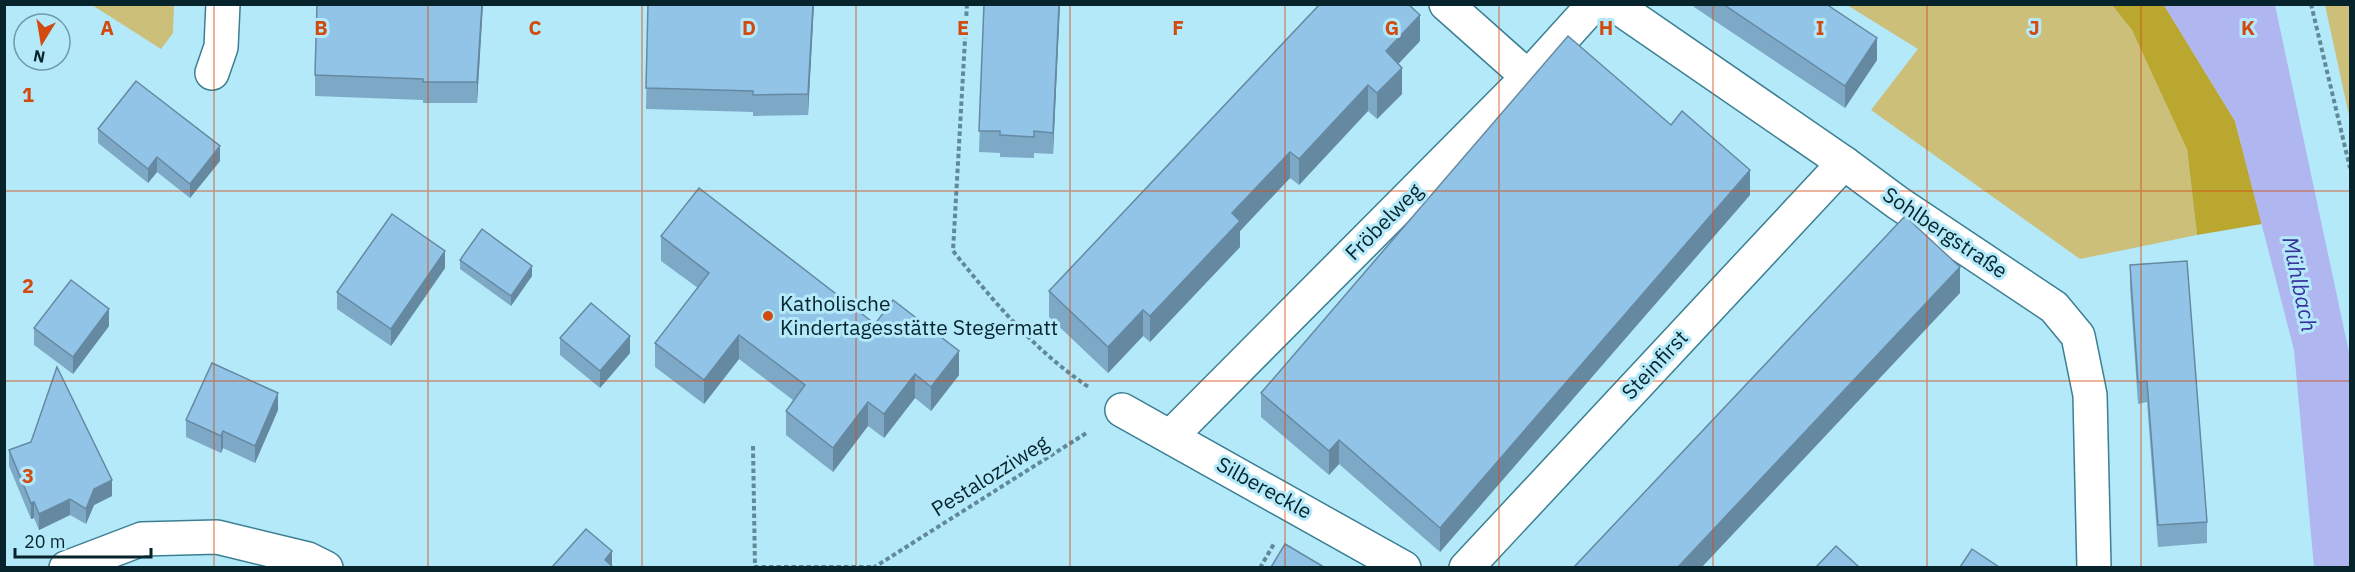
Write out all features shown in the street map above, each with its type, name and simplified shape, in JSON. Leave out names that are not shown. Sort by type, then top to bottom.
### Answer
[{"type":"street","points":[[212,74],[221,47],[223,4]]},
{"type":"street","points":[[1446,4],[1528,77]]},
{"type":"street","name":"Fröbelweg","points":[[1171,436],[1528,77],[1594,4]]},
{"type":"street","name":"Sohlbergstraße","points":[[1613,4],[1844,163],[1898,203],[2054,307],[2078,336],[2091,394],[2094,567]]},
{"type":"street","name":"Steinfirst","points":[[1466,567],[1844,163]]},
{"type":"street","name":"Silbereckle","points":[[1122,410],[1404,567]]},
{"type":"street","points":[[66,567],[142,539],[217,537],[308,559],[326,567]]},
{"type":"path","points":[[967,4],[953,251],[1009,320],[1067,373],[1122,410]]},
{"type":"path","points":[[2311,4],[2350,168]]},
{"type":"path","name":"Pestalozziweg","points":[[873,567],[1122,410]]},
{"type":"path","points":[[753,446],[754,567],[873,567]]},
{"type":"shaded area","points":[[92,5],[174,5],[173,33],[161,49]]},
{"type":"shaded area","points":[[1847,5],[2112,5],[2132,30],[2186,141],[2197,235],[2080,259],[1871,110],[1918,49]]},
{"type":"shaded area","points":[[2112,5],[2164,5],[2235,121],[2262,224],[2197,235],[2187,149],[2132,30]]},
{"type":"shaded area","points":[[2325,5],[2350,5],[2350,120]]},
{"type":"water","name":"Mühlbach","points":[[2164,5],[2275,5],[2350,357],[2350,567],[2314,567],[2294,350],[2235,121]]},
{"type":"building","points":[[317,4],[482,4],[477,82],[423,82],[423,79],[315,75]]},
{"type":"building","points":[[648,4],[813,4],[808,94],[753,95],[753,91],[646,88]]},
{"type":"building","points":[[984,4],[1059,4],[1053,133],[1034,131],[1034,137],[1000,135],[1000,131],[979,131]]},
{"type":"building","points":[[1320,4],[1408,4],[1420,15],[1386,51],[1402,68],[1377,93],[1368,85],[1299,159],[1290,152],[1232,213],[1240,221],[1150,316],[1143,310],[1108,347],[1049,291]]},
{"type":"building","points":[[1723,4],[1826,4],[1877,38],[1845,86]]},
{"type":"building","points":[[1568,36],[1671,125],[1682,111],[1750,170],[1440,528],[1339,440],[1329,451],[1261,393]]},
{"type":"building","points":[[136,81],[220,146],[190,184],[157,157],[148,169],[98,129]]},
{"type":"building","points":[[699,188],[875,324],[893,300],[959,351],[931,387],[915,374],[884,414],[868,402],[833,448],[786,411],[805,385],[739,335],[704,380],[655,343],[709,273],[661,236]]},
{"type":"building","points":[[392,214],[445,251],[391,329],[337,292]]},
{"type":"building","points":[[1905,216],[1960,267],[1678,567],[1574,567]]},
{"type":"building","points":[[482,229],[532,266],[511,296],[460,260]]},
{"type":"building","points":[[2187,261],[2207,522],[2158,525],[2147,381],[2138,382],[2130,265]]},
{"type":"building","points":[[71,280],[109,309],[73,357],[34,328]]},
{"type":"building","points":[[591,303],[630,336],[600,371],[560,338]]},
{"type":"building","points":[[212,363],[278,393],[255,446],[223,431],[221,436],[186,420]]},
{"type":"building","points":[[57,367],[112,480],[94,489],[86,509],[70,499],[39,514],[34,502],[31,503],[9,450],[31,442]]},
{"type":"building","points":[[586,529],[612,551],[605,560],[613,567],[552,567]]},
{"type":"building","points":[[1285,544],[1324,567],[1271,567]]},
{"type":"building","points":[[1836,546],[1859,567],[1816,567]]},
{"type":"building","points":[[1972,549],[1999,567],[1960,567]]},
{"type":"place","name":"Katholische Kindertagesstätte Stegermatt","points":[[768,316]]}]
